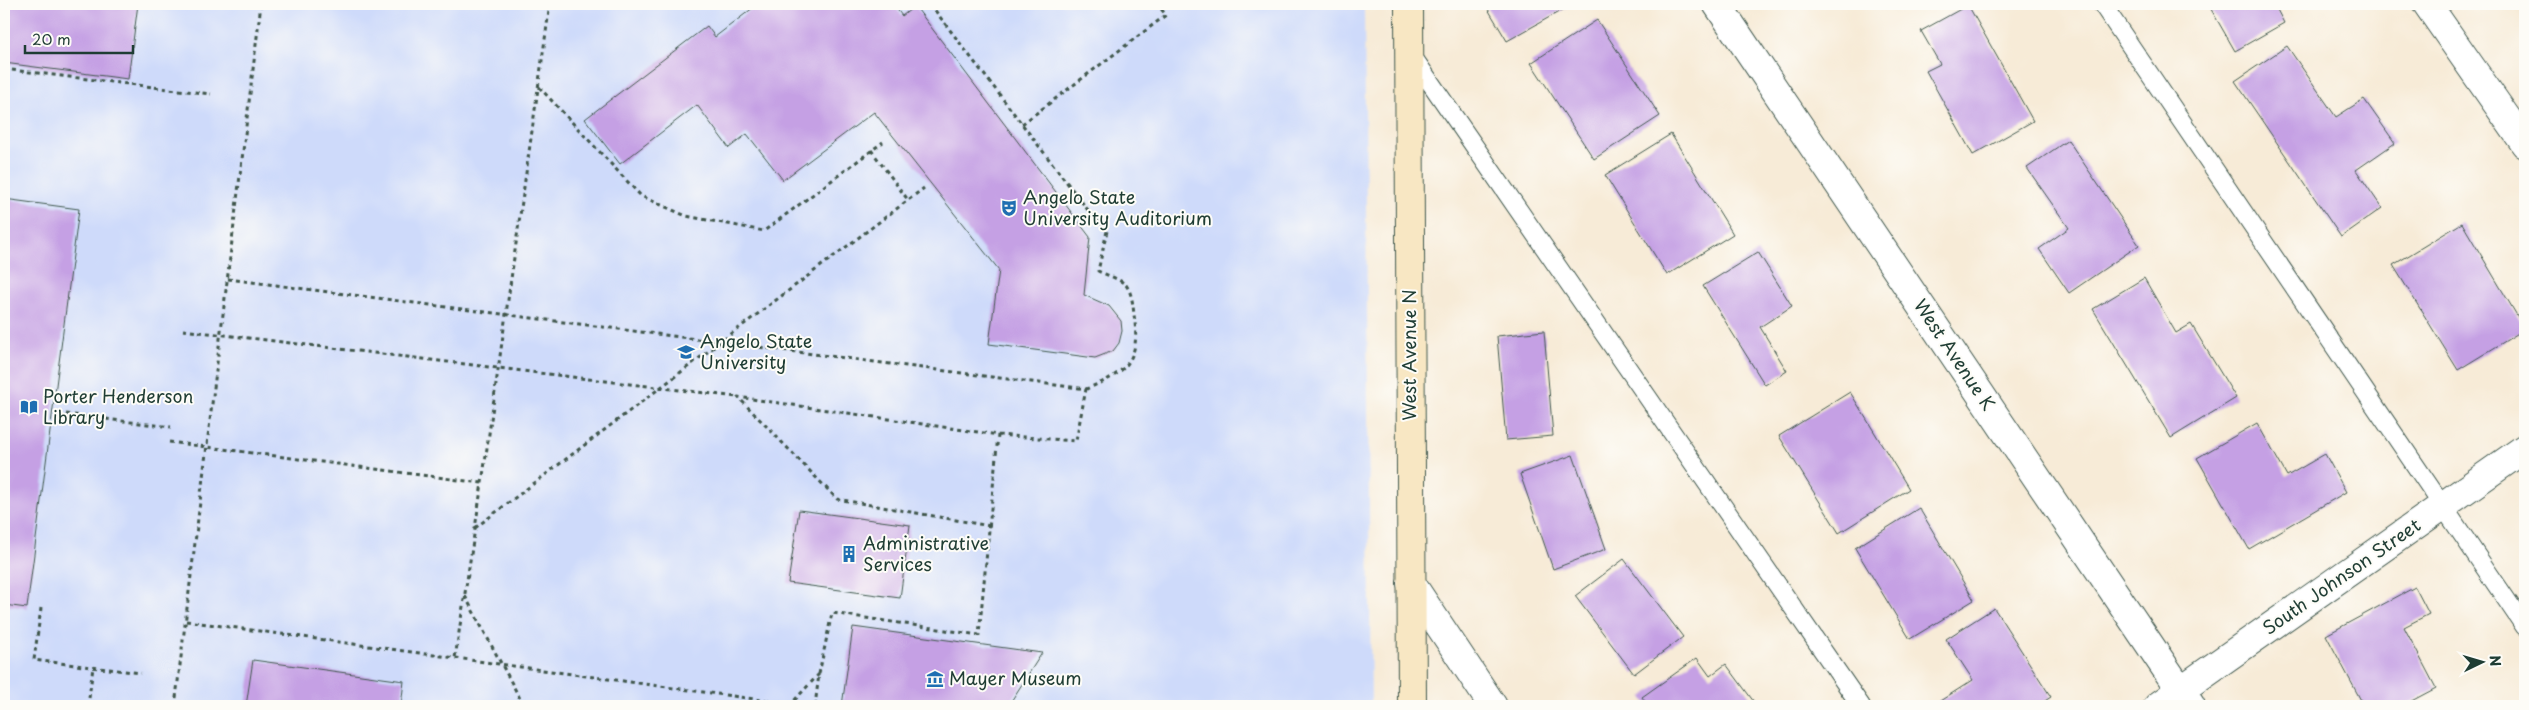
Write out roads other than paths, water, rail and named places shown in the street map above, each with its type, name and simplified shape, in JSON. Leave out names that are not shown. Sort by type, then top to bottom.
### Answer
[{"type":"main road","name":"West Avenue N","points":[[1408,4],[1412,706]]},
{"type":"street","name":"West Avenue K","points":[[1717,4],[2186,698]]},
{"type":"street","points":[[2427,4],[2525,144]]},
{"type":"street","name":"South Johnson Street","points":[[2158,706],[2186,698],[2444,505],[2525,448]]},
{"type":"street","points":[[1411,582],[1493,706]]},
{"type":"lane","points":[[2102,4],[2444,505],[2525,627]]},
{"type":"lane","points":[[1409,51],[1862,706]]},
{"type":"place","name":"Angelo State University Auditorium","points":[[1009,208]]},
{"type":"place","name":"Angelo State University","points":[[686,352]]},
{"type":"place","name":"Porter Henderson Library","points":[[29,407]]},
{"type":"place","name":"Administrative Services","points":[[849,554]]},
{"type":"place","name":"Mayer Museum","points":[[935,679]]}]
